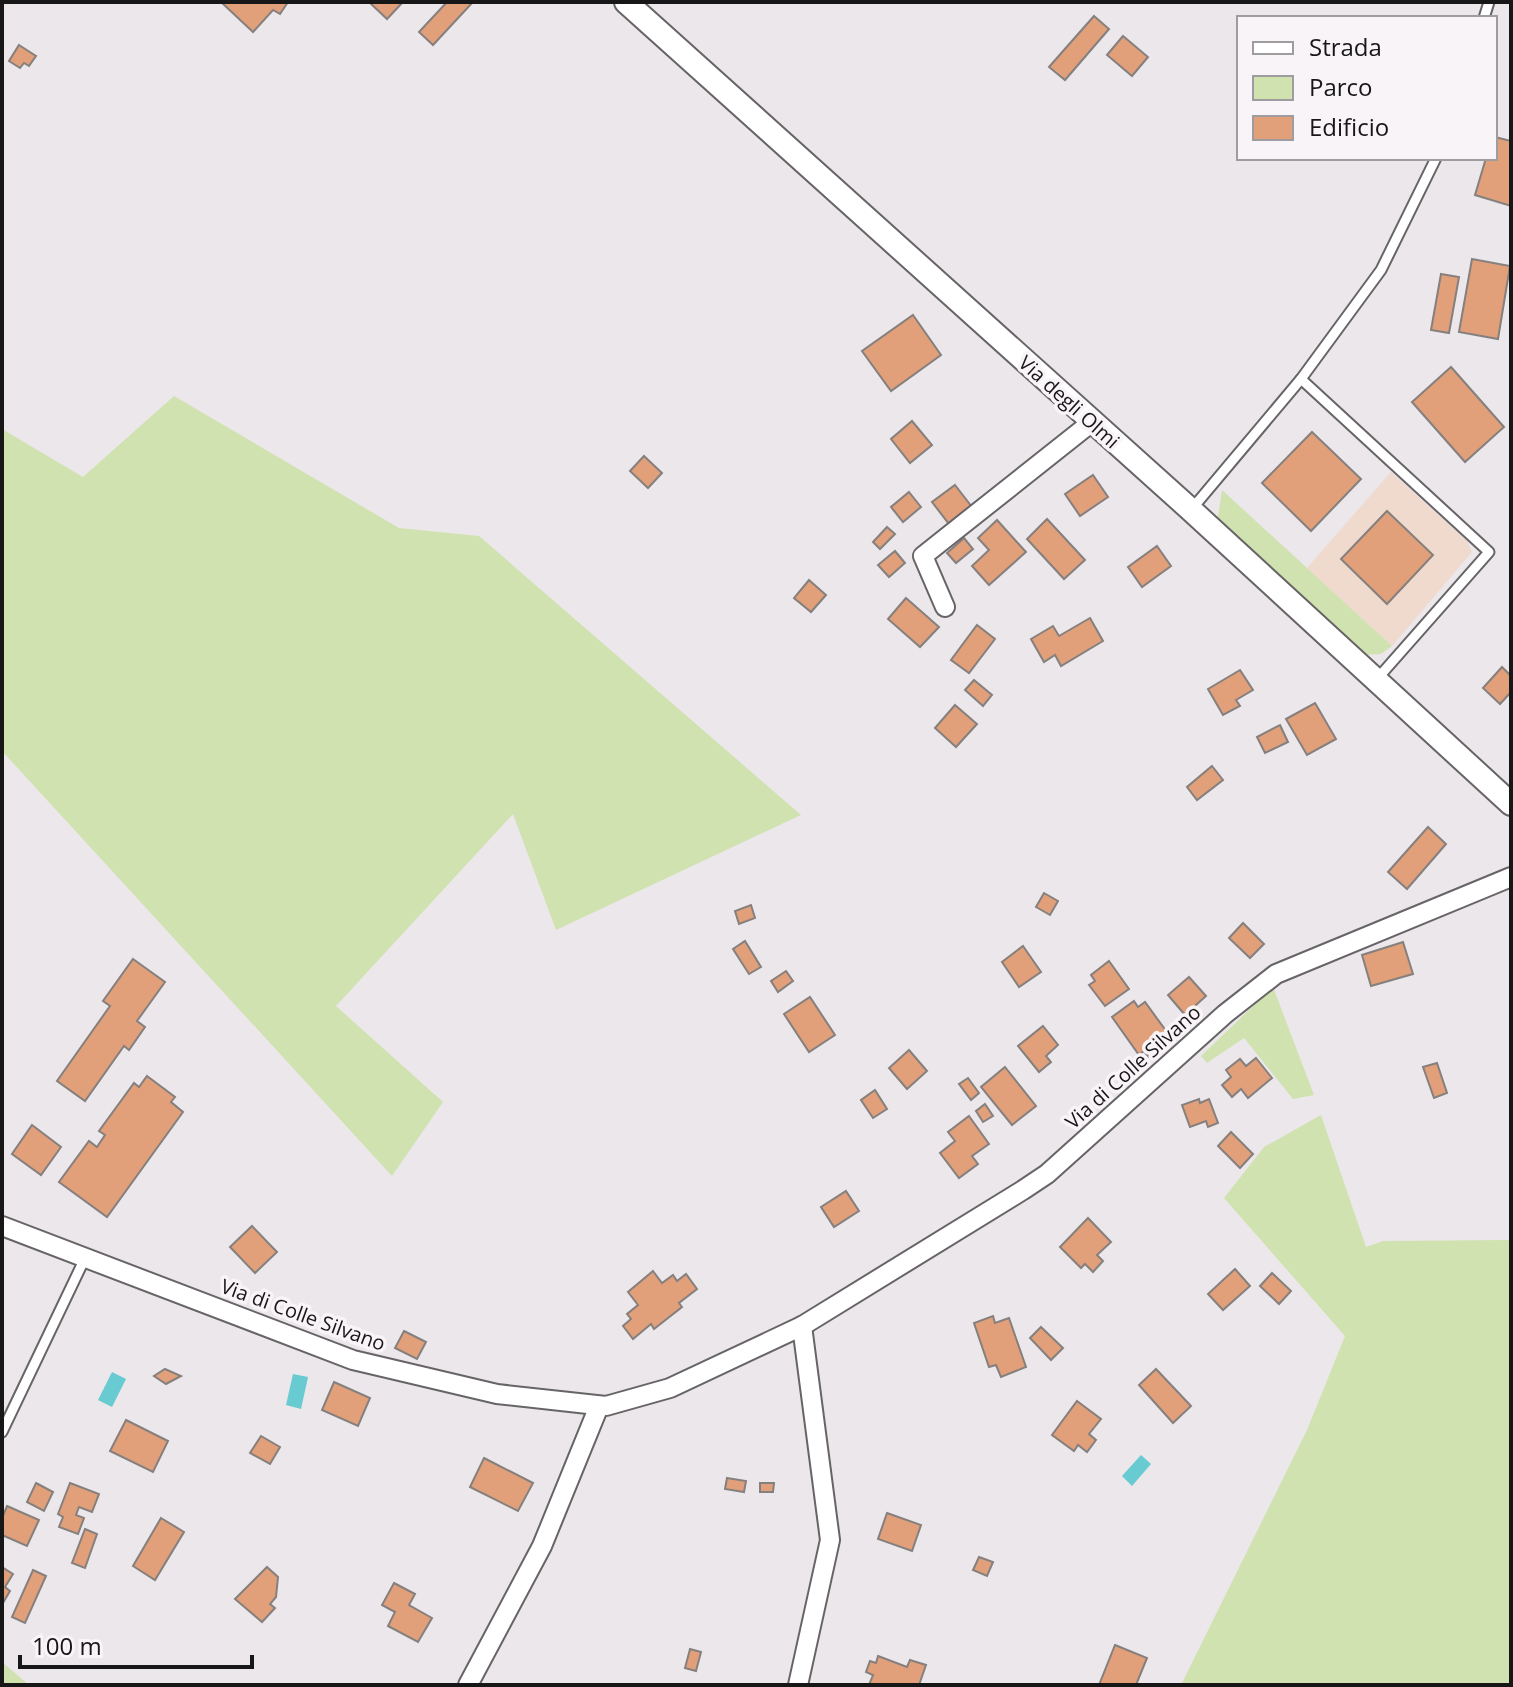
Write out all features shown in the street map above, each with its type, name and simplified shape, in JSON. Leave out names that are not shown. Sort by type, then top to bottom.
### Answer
[{"type":"street","name":"Via degli Olmi","points":[[626,2],[1191,510],[1511,804]]},
{"type":"street","points":[[945,607],[923,556],[1092,422]]},
{"type":"street","name":"Via di Colle Silvano","points":[[2,1226],[353,1360],[497,1394],[599,1406],[622,1404],[660,1392],[802,1326],[1047,1174],[1225,1014],[1276,974],[1511,877]]},
{"type":"street","points":[[798,1685],[830,1540],[802,1326]]},
{"type":"street","points":[[468,1685],[542,1546],[599,1406]]},
{"type":"lane","points":[[1191,510],[1301,379],[1381,270],[1435,160]]},
{"type":"lane","points":[[1301,379],[1489,552],[1376,680]]},
{"type":"lane","points":[[2,1432],[86,1256]]},
{"type":"shaded area","points":[[1391,472],[1467,541],[1472,552],[1392,646],[1307,568]]},
{"type":"green space","points":[[174,396],[399,528],[479,536],[801,815],[556,930],[513,814],[336,1006],[443,1102],[392,1176],[2,751],[2,429],[83,477]]},
{"type":"green space","points":[[1222,490],[1392,646],[1381,654],[1362,655],[1217,523]]},
{"type":"green space","points":[[1273,987],[1314,1095],[1293,1099],[1244,1038],[1207,1063],[1201,1056]]},
{"type":"green space","points":[[1321,1115],[1366,1247],[1383,1241],[1511,1240],[1511,1685],[1181,1685],[1307,1430],[1345,1336],[1224,1198],[1264,1147]]},
{"type":"green space","points":[[2,1662],[29,1685],[2,1685]]},
{"type":"water","points":[[112,1372],[126,1379],[112,1407],[98,1400]]},
{"type":"water","points":[[293,1374],[308,1377],[301,1409],[286,1405]]},
{"type":"water","points":[[1141,1455],[1151,1464],[1132,1486],[1122,1476]]},
{"type":"building","points":[[221,2],[288,2],[280,14],[273,10],[253,32]]},
{"type":"building","points":[[369,2],[403,2],[387,19]]},
{"type":"building","points":[[447,2],[473,2],[433,45],[419,32]]},
{"type":"building","points":[[1094,16],[1109,29],[1065,80],[1049,67]]},
{"type":"building","points":[[1123,36],[1148,57],[1132,76],[1107,55]]},
{"type":"building","points":[[19,45],[36,56],[29,66],[24,63],[20,68],[9,61]]},
{"type":"building","points":[[1497,138],[1511,141],[1511,206],[1475,195],[1485,160],[1497,160]]},
{"type":"building","points":[[1472,259],[1510,266],[1498,339],[1459,332]]},
{"type":"building","points":[[1441,274],[1459,277],[1449,333],[1431,330]]},
{"type":"building","points":[[913,315],[941,355],[891,391],[862,351]]},
{"type":"building","points":[[1451,367],[1504,427],[1465,462],[1412,402]]},
{"type":"building","points":[[912,421],[932,445],[910,463],[891,439]]},
{"type":"building","points":[[1312,432],[1361,479],[1311,531],[1262,483]]},
{"type":"building","points":[[644,456],[662,473],[648,488],[630,471]]},
{"type":"building","points":[[1093,475],[1108,497],[1080,516],[1065,494]]},
{"type":"building","points":[[955,485],[972,507],[949,524],[932,502]]},
{"type":"building","points":[[909,492],[921,507],[903,522],[891,507]]},
{"type":"building","points":[[1387,511],[1433,555],[1387,604],[1341,559]]},
{"type":"building","points":[[1047,519],[1085,560],[1064,579],[1027,539]]},
{"type":"building","points":[[997,520],[1026,552],[989,585],[972,566],[989,550],[978,538]]},
{"type":"building","points":[[887,527],[895,534],[880,549],[873,542]]},
{"type":"building","points":[[964,538],[973,549],[956,563],[947,553]]},
{"type":"building","points":[[1157,546],[1171,566],[1142,587],[1128,567]]},
{"type":"building","points":[[895,551],[905,563],[889,577],[878,565]]},
{"type":"building","points":[[809,580],[826,595],[811,612],[794,598]]},
{"type":"building","points":[[906,598],[939,627],[920,647],[888,619]]},
{"type":"building","points":[[1090,618],[1103,641],[1061,666],[1055,655],[1044,662],[1031,639],[1053,626],[1059,636]]},
{"type":"building","points":[[977,625],[995,639],[969,673],[951,660]]},
{"type":"building","points":[[1502,667],[1511,676],[1511,692],[1500,704],[1483,688]]},
{"type":"building","points":[[1240,670],[1253,690],[1236,700],[1240,706],[1223,715],[1208,689]]},
{"type":"building","points":[[974,680],[992,695],[983,706],[965,690]]},
{"type":"building","points":[[1315,703],[1336,739],[1307,755],[1286,719]]},
{"type":"building","points":[[955,705],[977,724],[956,747],[935,728]]},
{"type":"building","points":[[1280,725],[1288,742],[1265,753],[1257,737]]},
{"type":"building","points":[[1212,766],[1223,780],[1197,800],[1187,787]]},
{"type":"building","points":[[1428,827],[1446,844],[1407,889],[1388,872]]},
{"type":"building","points":[[1044,893],[1058,901],[1050,915],[1036,907]]},
{"type":"building","points":[[751,905],[755,918],[739,924],[735,911]]},
{"type":"building","points":[[1243,923],[1264,944],[1250,958],[1229,938]]},
{"type":"building","points":[[745,941],[761,967],[749,974],[733,949]]},
{"type":"building","points":[[1403,942],[1413,974],[1371,986],[1362,955]]},
{"type":"building","points":[[1023,946],[1041,972],[1019,987],[1002,962]]},
{"type":"building","points":[[133,959],[165,982],[137,1021],[145,1027],[129,1050],[124,1046],[85,1101],[57,1081],[110,1006],[103,1001]]},
{"type":"building","points":[[1109,961],[1129,989],[1105,1006],[1089,985],[1095,981],[1091,975]]},
{"type":"building","points":[[786,971],[793,981],[778,992],[771,981]]},
{"type":"building","points":[[1189,977],[1206,996],[1185,1015],[1168,995]]},
{"type":"building","points":[[810,997],[835,1035],[809,1052],[784,1014]]},
{"type":"building","points":[[1134,1001],[1138,1007],[1145,1002],[1172,1039],[1148,1057],[1144,1051],[1139,1055],[1112,1017]]},
{"type":"building","points":[[1043,1026],[1058,1045],[1046,1056],[1051,1062],[1039,1072],[1018,1046]]},
{"type":"building","points":[[909,1050],[927,1071],[907,1089],[889,1068]]},
{"type":"building","points":[[1256,1058],[1272,1078],[1248,1098],[1241,1089],[1232,1097],[1222,1085],[1231,1077],[1226,1070],[1240,1059],[1246,1066]]},
{"type":"building","points":[[1437,1063],[1447,1093],[1434,1098],[1423,1067]]},
{"type":"building","points":[[1005,1067],[1036,1106],[1012,1125],[981,1087]]},
{"type":"building","points":[[147,1076],[175,1097],[171,1102],[183,1112],[107,1217],[59,1182],[89,1141],[97,1147],[105,1135],[99,1131],[134,1083],[139,1087]]},
{"type":"building","points":[[968,1078],[979,1093],[971,1100],[959,1084]]},
{"type":"building","points":[[875,1090],[887,1109],[873,1118],[861,1100]]},
{"type":"building","points":[[1199,1099],[1200,1103],[1209,1099],[1218,1123],[1208,1127],[1206,1121],[1190,1127],[1182,1105]]},
{"type":"building","points":[[985,1104],[993,1116],[983,1122],[976,1111]]},
{"type":"building","points":[[969,1116],[989,1144],[972,1156],[978,1164],[959,1178],[940,1153],[955,1141],[948,1132]]},
{"type":"building","points":[[32,1125],[61,1147],[41,1175],[12,1154]]},
{"type":"building","points":[[1231,1132],[1253,1154],[1240,1168],[1218,1146]]},
{"type":"building","points":[[846,1191],[859,1211],[834,1227],[821,1207]]},
{"type":"building","points":[[1088,1218],[1111,1242],[1097,1255],[1103,1261],[1093,1272],[1085,1264],[1081,1268],[1060,1247]]},
{"type":"building","points":[[252,1226],[277,1252],[255,1273],[230,1247]]},
{"type":"building","points":[[1235,1269],[1250,1286],[1223,1310],[1208,1294]]},
{"type":"building","points":[[653,1271],[662,1283],[673,1275],[677,1281],[686,1274],[697,1289],[679,1303],[682,1307],[654,1329],[651,1324],[633,1339],[623,1326],[631,1319],[627,1314],[638,1305],[628,1292]]},
{"type":"building","points":[[1272,1273],[1291,1291],[1279,1304],[1260,1286]]},
{"type":"building","points":[[993,1316],[995,1323],[1009,1318],[1026,1367],[1001,1377],[996,1365],[989,1367],[974,1323]]},
{"type":"building","points":[[1041,1327],[1063,1348],[1051,1360],[1030,1338]]},
{"type":"building","points":[[404,1331],[426,1342],[417,1359],[395,1348]]},
{"type":"building","points":[[165,1369],[181,1376],[166,1384],[154,1376]]},
{"type":"building","points":[[1156,1369],[1191,1406],[1173,1423],[1139,1385]]},
{"type":"building","points":[[334,1382],[370,1398],[358,1426],[322,1410]]},
{"type":"building","points":[[1077,1401],[1101,1419],[1089,1434],[1096,1440],[1087,1452],[1078,1445],[1074,1451],[1052,1435]]},
{"type":"building","points":[[126,1420],[168,1441],[153,1472],[110,1451]]},
{"type":"building","points":[[261,1436],[280,1447],[270,1464],[250,1453]]},
{"type":"building","points":[[484,1458],[533,1483],[518,1511],[470,1487]]},
{"type":"building","points":[[727,1478],[746,1481],[744,1492],[725,1489]]},
{"type":"building","points":[[36,1483],[53,1492],[44,1511],[27,1502]]},
{"type":"building","points":[[70,1483],[99,1494],[92,1512],[79,1507],[76,1515],[84,1518],[78,1534],[59,1527],[63,1517],[58,1514]]},
{"type":"building","points":[[760,1483],[774,1483],[773,1492],[760,1492]]},
{"type":"building","points":[[7,1506],[39,1520],[27,1546],[2,1535],[2,1518]]},
{"type":"building","points":[[887,1513],[921,1525],[912,1551],[878,1539]]},
{"type":"building","points":[[161,1518],[184,1532],[155,1580],[133,1566]]},
{"type":"building","points":[[85,1529],[97,1534],[85,1568],[72,1563]]},
{"type":"building","points":[[979,1557],[993,1562],[987,1576],[973,1570]]},
{"type":"building","points":[[2,1567],[13,1574],[5,1587],[10,1591],[3,1603]]},
{"type":"building","points":[[267,1567],[278,1577],[276,1597],[270,1604],[275,1608],[262,1622],[235,1599]]},
{"type":"building","points":[[33,1570],[46,1576],[25,1623],[12,1617]]},
{"type":"building","points":[[394,1583],[415,1594],[409,1605],[432,1618],[418,1642],[388,1626],[395,1612],[382,1605]]},
{"type":"building","points":[[1115,1645],[1147,1658],[1136,1685],[1099,1685]]},
{"type":"building","points":[[690,1649],[701,1652],[696,1671],[685,1668]]},
{"type":"building","points":[[878,1656],[907,1667],[910,1660],[926,1665],[919,1685],[869,1685],[873,1675],[866,1672],[870,1661],[876,1663]]}]
